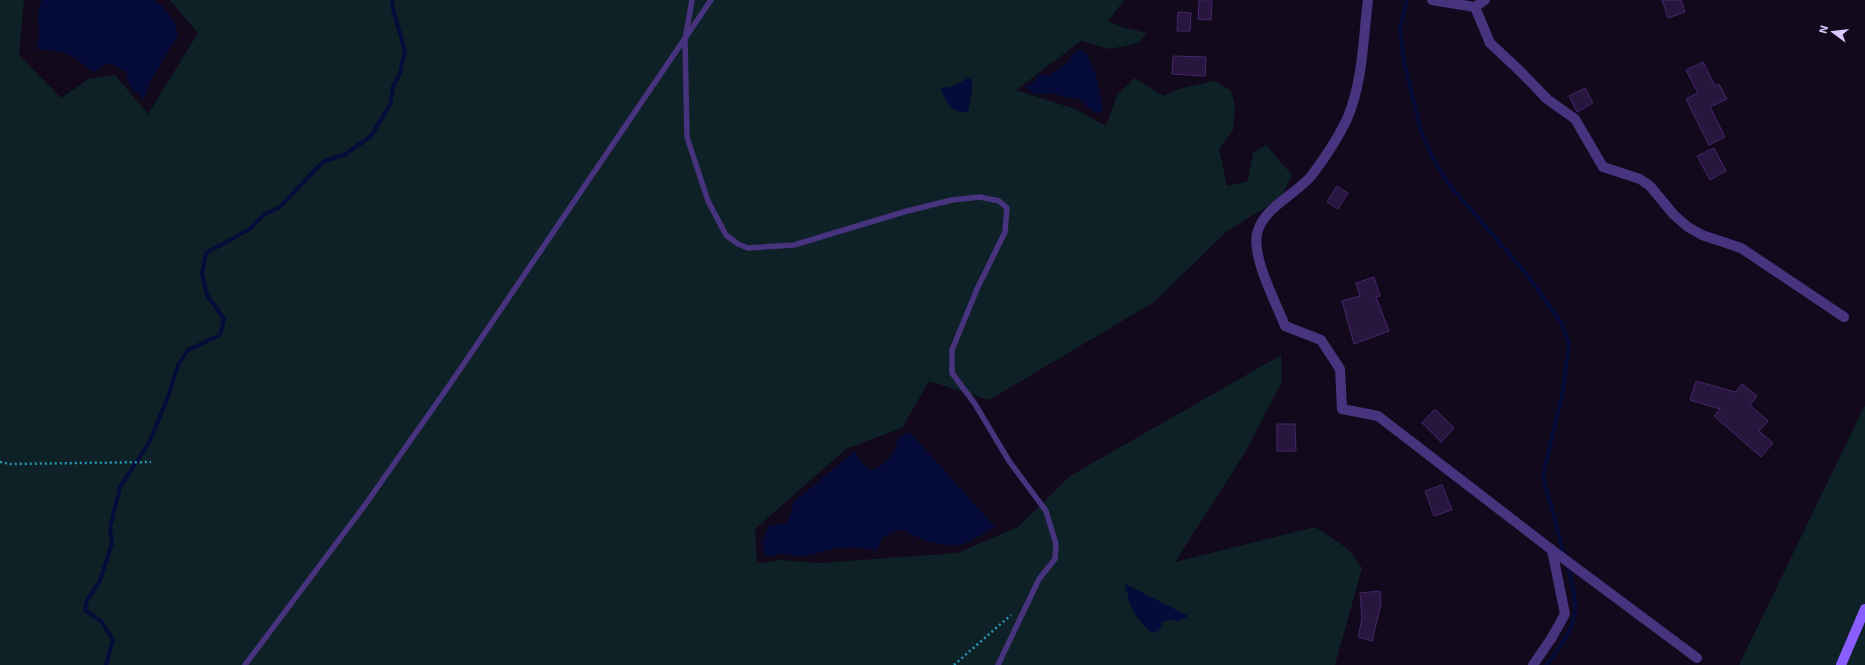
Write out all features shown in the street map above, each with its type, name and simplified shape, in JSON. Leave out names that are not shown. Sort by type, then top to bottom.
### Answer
[{"type":"street","points":[[1368,0],[1358,83],[1347,119],[1310,177],[1282,199],[1262,222],[1256,234],[1257,256],[1285,326],[1322,340],[1340,369],[1342,409],[1378,416],[1552,550],[1697,658]]},
{"type":"street","points":[[1432,0],[1475,7],[1485,0]]},
{"type":"street","points":[[1475,7],[1490,44],[1521,72],[1547,99],[1575,119],[1603,167],[1640,179],[1650,186],[1674,216],[1688,227],[1702,235],[1741,248],[1844,317]]},
{"type":"street","points":[[1533,665],[1551,639],[1565,614],[1552,550]]},
{"type":"street","points":[[1841,665],[1865,609]]},
{"type":"lane","points":[[692,0],[684,40],[688,137],[708,200],[726,235],[738,244],[748,248],[794,245],[854,226],[952,200],[980,197],[999,201],[1007,208],[1005,232],[977,289],[952,350],[952,373],[975,404],[1009,461],[1046,510],[1056,544],[1055,559],[1039,579],[998,665]]},
{"type":"lane","points":[[245,665],[365,505],[443,394],[711,0]]},
{"type":"path","points":[[0,462],[10,464],[151,462]]},
{"type":"path","points":[[954,665],[1014,612]]},
{"type":"shaded area","points":[[0,0],[24,0],[19,55],[61,98],[89,79],[115,75],[148,114],[198,33],[170,0],[1124,0],[1108,21],[1125,28],[1147,33],[1138,43],[1110,49],[1081,41],[1016,90],[1075,109],[1106,126],[1117,95],[1135,78],[1163,96],[1178,89],[1215,81],[1231,91],[1235,107],[1233,130],[1219,149],[1227,186],[1248,181],[1253,153],[1266,145],[1292,175],[1281,198],[1226,232],[1154,302],[989,400],[929,381],[902,428],[846,449],[755,529],[757,563],[781,560],[819,563],[957,553],[1018,527],[1070,476],[1281,355],[1282,381],[1246,451],[1175,562],[1315,527],[1348,549],[1362,568],[1335,665],[0,665]]},
{"type":"shaded area","points":[[42,0],[153,0],[162,6],[170,14],[178,35],[149,84],[144,99],[130,87],[126,72],[109,63],[93,72],[67,54],[36,49],[39,36],[38,18]]},
{"type":"shaded area","points":[[1080,50],[1086,52],[1096,75],[1103,110],[1097,114],[1077,98],[1063,97],[1054,93],[1036,94],[1024,87],[1034,82],[1039,74],[1048,76],[1069,61],[1072,55]]},
{"type":"shaded area","points":[[968,78],[972,80],[972,91],[968,112],[957,111],[948,104],[941,91],[942,88],[951,87]]},
{"type":"shaded area","points":[[1865,405],[1865,665],[1739,665]]},
{"type":"shaded area","points":[[910,432],[995,527],[973,540],[958,545],[932,542],[901,529],[883,537],[877,550],[847,547],[798,557],[782,553],[771,557],[765,555],[762,543],[769,525],[785,524],[790,516],[794,502],[855,451],[861,463],[871,470],[881,465],[892,454],[898,438]]},
{"type":"shaded area","points":[[1124,583],[1188,616],[1179,621],[1167,620],[1162,623],[1160,630],[1154,633],[1142,624],[1133,611]]},
{"type":"building","points":[[1662,0],[1681,0],[1685,12],[1668,18]]},
{"type":"building","points":[[1199,1],[1212,1],[1211,20],[1198,19]]},
{"type":"building","points":[[1178,12],[1191,13],[1190,31],[1177,31]]},
{"type":"building","points":[[1173,56],[1206,57],[1205,76],[1172,74]]},
{"type":"building","points":[[1703,62],[1715,86],[1719,84],[1727,99],[1710,107],[1725,137],[1709,145],[1686,99],[1698,93],[1686,70]]},
{"type":"building","points":[[1585,88],[1593,103],[1577,112],[1569,96]]},
{"type":"building","points":[[1714,148],[1726,171],[1710,180],[1697,156]]},
{"type":"building","points":[[1337,186],[1348,193],[1338,209],[1327,202]]},
{"type":"building","points":[[1374,277],[1380,296],[1376,297],[1389,331],[1354,344],[1342,301],[1360,296],[1356,283]]},
{"type":"building","points":[[1696,381],[1735,392],[1742,384],[1757,396],[1750,405],[1768,421],[1759,431],[1773,443],[1761,457],[1714,416],[1720,409],[1690,400]]},
{"type":"building","points":[[1435,409],[1454,428],[1441,442],[1422,423]]},
{"type":"building","points":[[1277,424],[1295,424],[1296,451],[1277,451]]},
{"type":"building","points":[[1442,485],[1452,510],[1434,516],[1425,491]]},
{"type":"building","points":[[1380,591],[1381,604],[1372,641],[1358,637],[1362,619],[1360,593]]},
{"type":"waterway","points":[[106,665],[113,640],[102,622],[85,610],[87,600],[100,581],[112,543],[110,528],[120,487],[149,443],[168,397],[178,365],[188,350],[220,335],[224,319],[207,295],[202,274],[206,253],[250,229],[265,214],[280,207],[325,161],[344,155],[371,136],[390,105],[393,87],[400,73],[405,51],[392,5],[393,0]]},
{"type":"waterway","points":[[1407,0],[1400,27],[1404,62],[1421,131],[1432,156],[1447,182],[1524,271],[1561,322],[1569,344],[1563,391],[1543,476],[1565,558]]},
{"type":"waterway","points":[[1546,665],[1565,639],[1574,617],[1575,599],[1567,564]]}]
